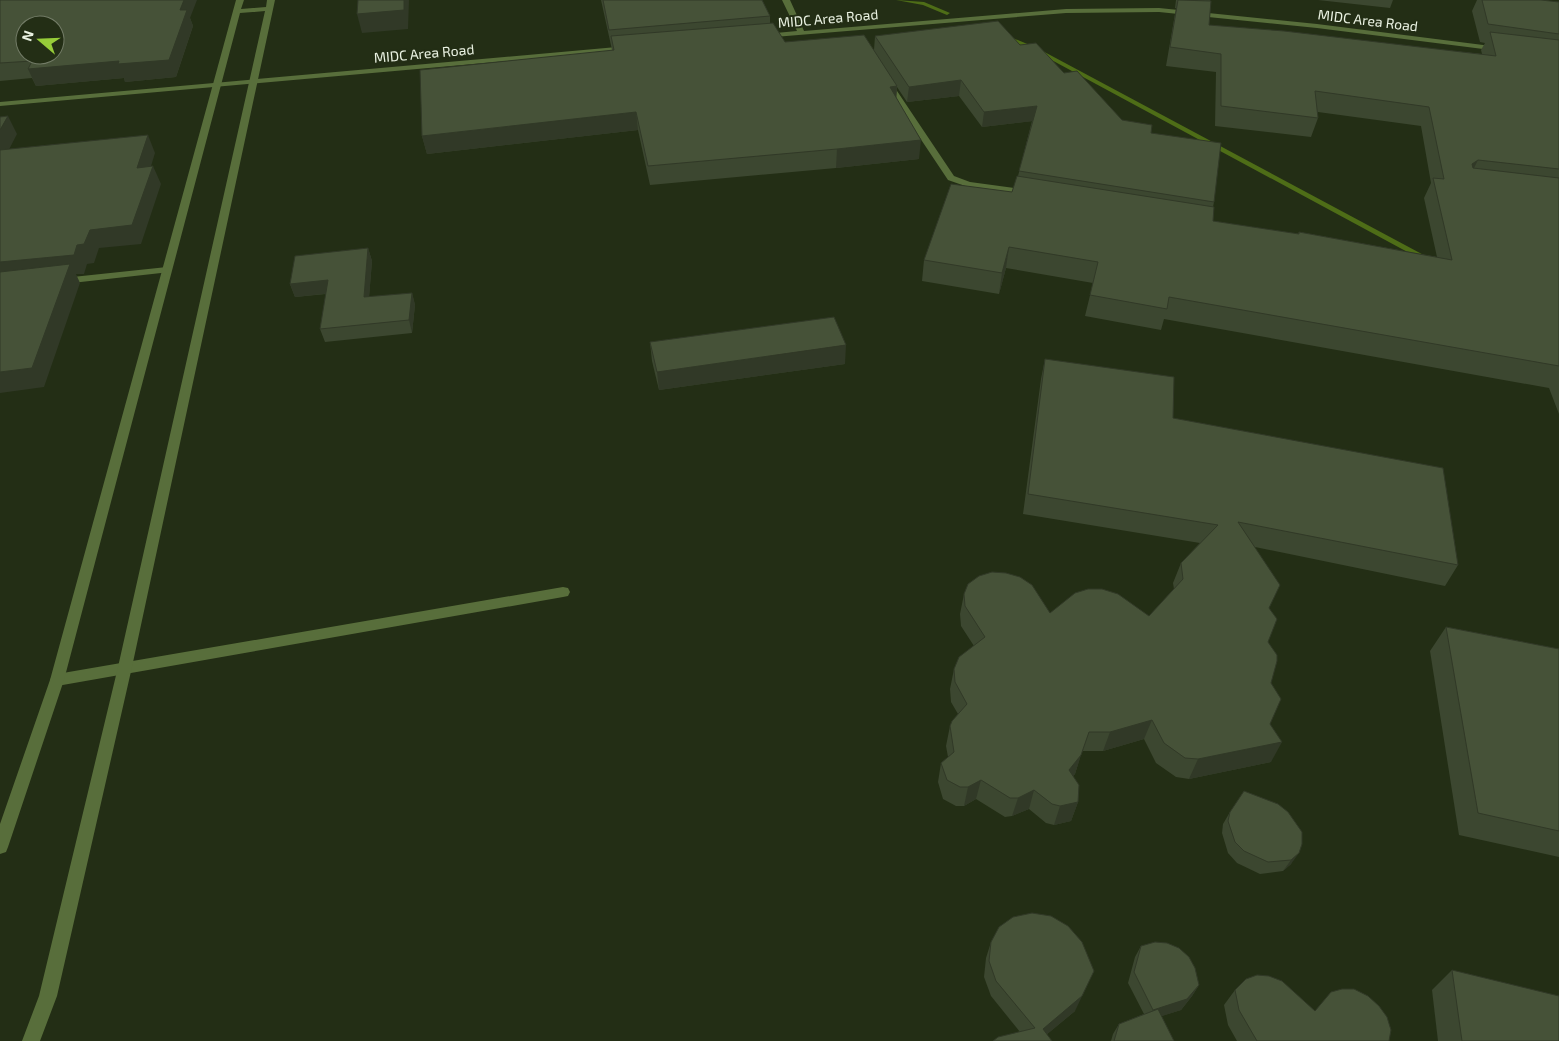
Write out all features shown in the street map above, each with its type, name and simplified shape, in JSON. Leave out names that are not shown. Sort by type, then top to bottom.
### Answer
[{"type":"street","points":[[786,0],[802,33]]},
{"type":"street","points":[[0,846],[57,680],[238,6],[270,4],[125,667],[48,996],[31,1041]]},
{"type":"street","name":"MIDC Area Road","points":[[753,37],[802,33],[856,34],[1066,11],[1159,10],[1317,26],[1511,50]]},
{"type":"street","name":"MIDC Area Road","points":[[0,104],[636,47]]},
{"type":"street","points":[[885,79],[951,178],[968,184],[1036,195]]},
{"type":"street","points":[[49,282],[167,270]]},
{"type":"street","points":[[57,680],[562,592]]},
{"type":"building","points":[[0,0],[184,0],[180,10],[187,10],[169,60],[118,64],[119,61],[28,69],[30,65],[65,65],[65,15],[15,15],[15,62],[0,63]]},
{"type":"building","points":[[358,0],[404,0],[404,10],[357,14]]},
{"type":"building","points":[[603,0],[762,0],[770,16],[609,30]]},
{"type":"building","points":[[1178,0],[1211,1],[1209,25],[1284,31],[1496,56],[1490,32],[1559,40],[1559,169],[1478,160],[1472,164],[1473,168],[1559,178],[1559,366],[1169,297],[1167,309],[1090,295],[1098,262],[1009,247],[1002,273],[924,260],[951,184],[1012,192],[1017,176],[1214,207],[1213,221],[1299,234],[1299,232],[1452,260],[1433,178],[1444,179],[1429,107],[1315,91],[1318,118],[1221,106],[1221,54],[1170,47]]},
{"type":"building","points":[[1482,0],[1541,0],[1559,2],[1559,34],[1488,24]]},
{"type":"building","points":[[998,21],[1020,45],[1036,43],[1064,73],[1077,71],[1122,120],[1152,125],[1151,133],[1221,143],[1214,202],[1019,171],[1037,106],[984,112],[961,80],[909,87],[875,36]]},
{"type":"building","points":[[773,23],[785,42],[864,35],[897,86],[890,87],[921,140],[648,166],[636,112],[422,136],[420,70],[614,50],[611,36]]},
{"type":"building","points":[[8,116],[0,130],[0,117]]},
{"type":"building","points":[[148,135],[137,168],[153,166],[132,225],[90,230],[84,244],[77,245],[74,255],[0,262],[0,150]]},
{"type":"building","points":[[368,248],[364,297],[412,293],[409,320],[320,329],[328,280],[290,284],[295,256]]},
{"type":"building","points":[[70,264],[32,368],[0,372],[0,272]]},
{"type":"building","points":[[834,317],[846,345],[657,372],[650,342]]},
{"type":"building","points":[[1045,359],[1174,377],[1173,418],[1443,468],[1458,565],[1238,522],[1280,585],[1269,608],[1277,619],[1268,642],[1277,655],[1271,683],[1281,699],[1270,724],[1282,742],[1198,759],[1185,758],[1164,743],[1152,720],[1110,732],[1089,732],[1081,755],[1069,770],[1079,785],[1078,802],[1060,806],[1052,804],[1034,790],[1018,798],[1010,798],[981,780],[968,787],[960,787],[947,780],[941,763],[954,752],[950,726],[967,704],[955,682],[954,669],[959,657],[985,637],[965,606],[964,594],[968,584],[979,576],[992,572],[1020,577],[1032,585],[1050,613],[1075,593],[1088,589],[1102,589],[1118,594],[1149,616],[1183,579],[1181,563],[1218,525],[1028,494]]},
{"type":"building","points":[[1446,627],[1559,649],[1559,831],[1478,813]]},
{"type":"building","points":[[1244,791],[1278,804],[1288,812],[1302,832],[1302,844],[1299,853],[1291,860],[1268,862],[1244,851],[1235,842],[1228,821],[1230,812]]},
{"type":"building","points":[[1032,913],[1051,916],[1068,926],[1082,942],[1094,971],[1082,996],[1043,1029],[1052,1041],[993,1041],[998,1037],[1035,1028],[996,981],[989,961],[991,942],[999,927],[1013,917]]},
{"type":"building","points":[[1155,942],[1167,943],[1179,948],[1189,957],[1195,968],[1199,985],[1187,999],[1153,1010],[1134,972],[1141,946]]},
{"type":"building","points":[[1452,970],[1559,996],[1559,1041],[1462,1041]]},
{"type":"building","points":[[1257,975],[1269,976],[1282,981],[1315,1011],[1331,992],[1342,989],[1354,989],[1368,996],[1387,1017],[1391,1030],[1389,1041],[1257,1041],[1239,1010],[1235,990],[1246,979]]},
{"type":"building","points":[[1158,1009],[1174,1041],[1114,1041],[1119,1024]]},
{"type":"waterway","points":[[899,0],[924,4],[947,13]]},
{"type":"waterway","points":[[1006,37],[1035,49],[1429,260]]}]
